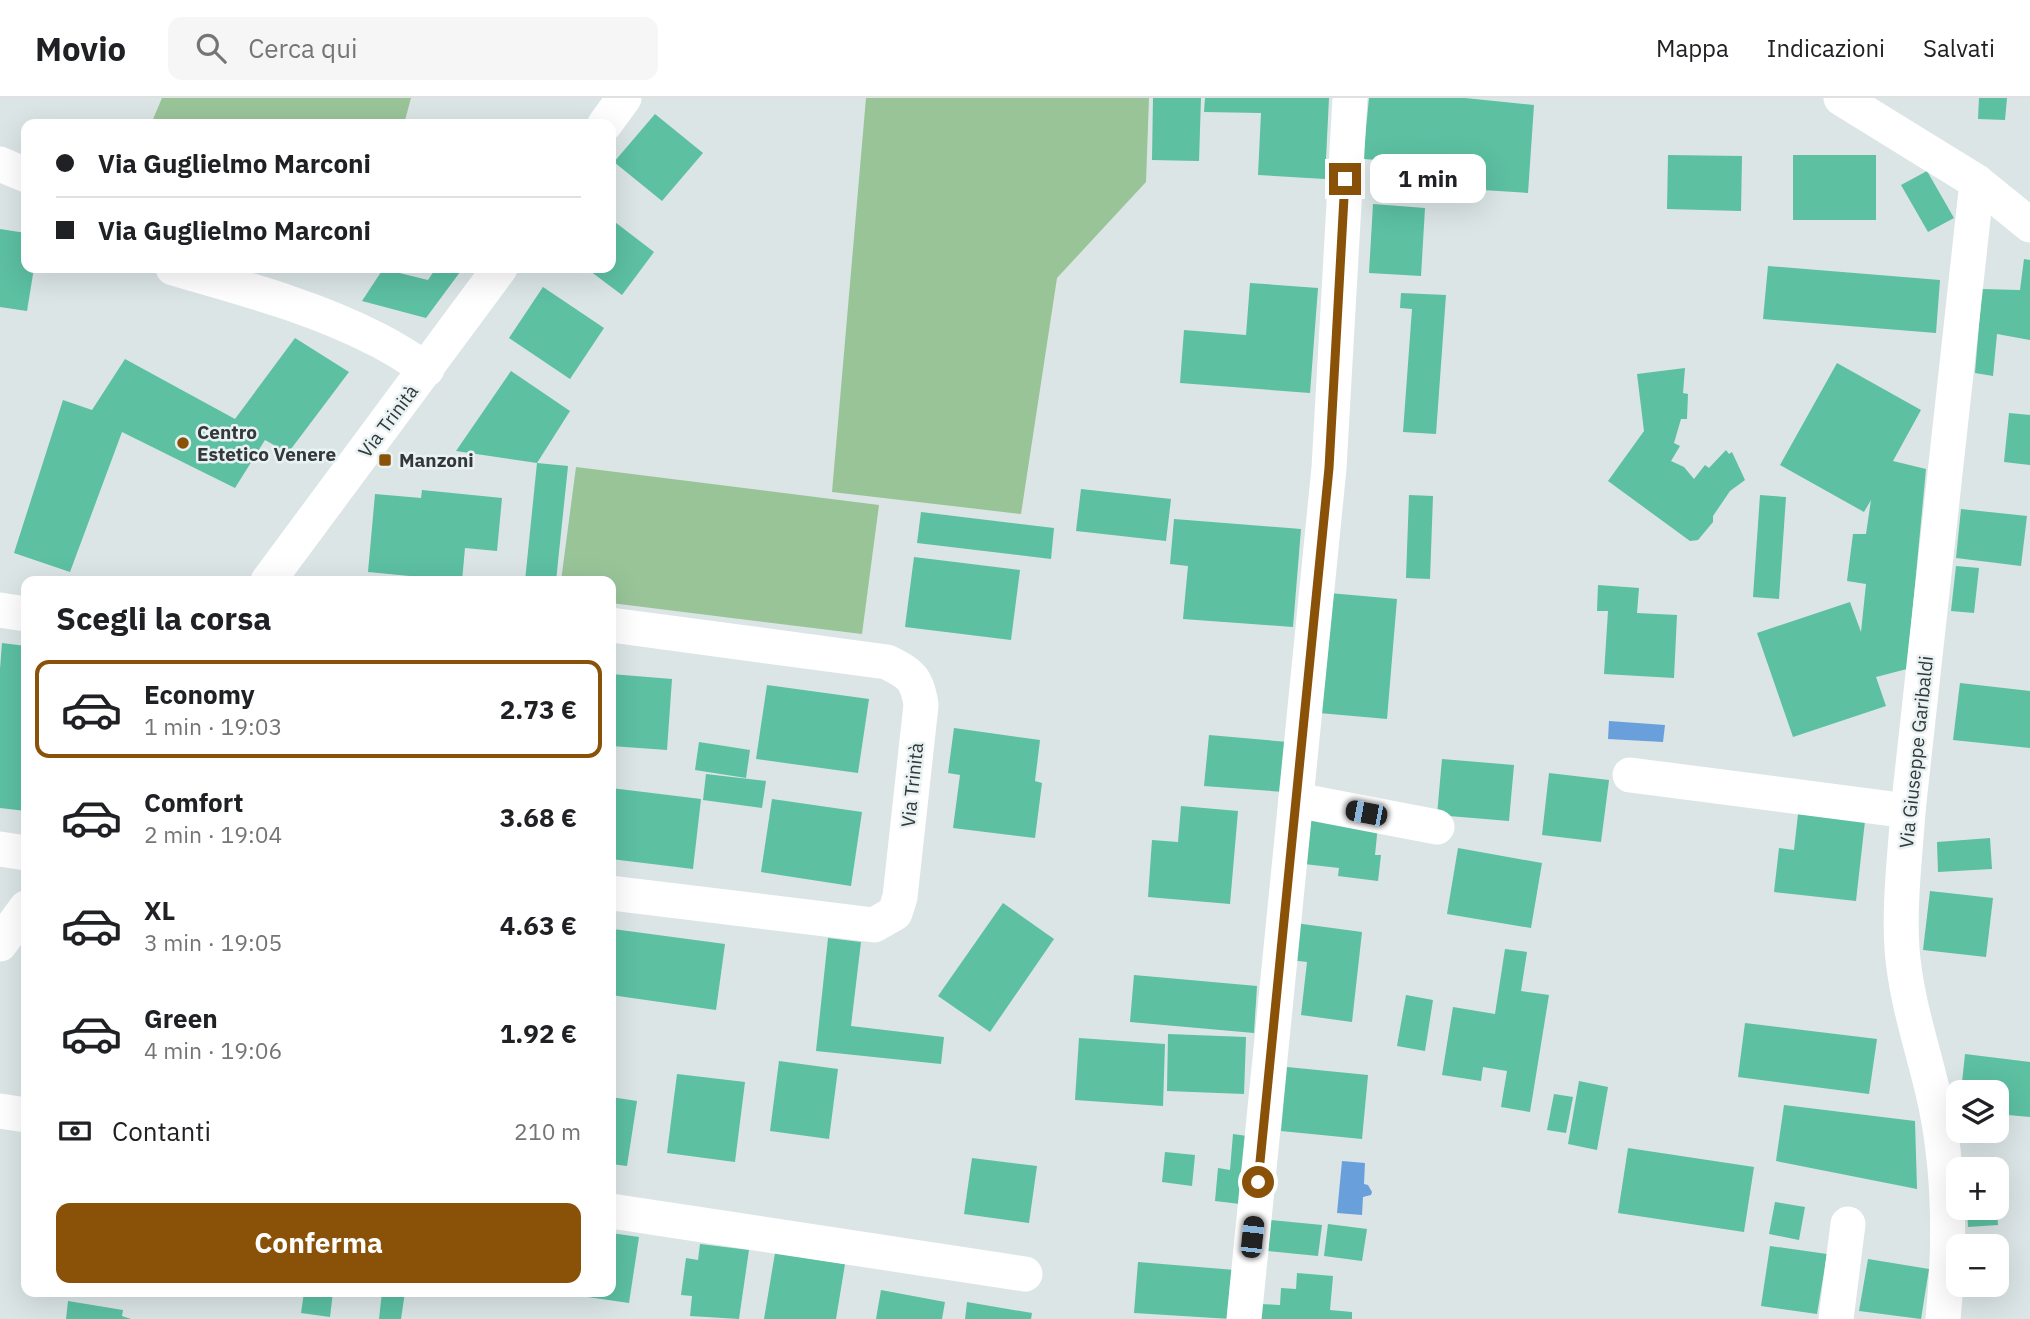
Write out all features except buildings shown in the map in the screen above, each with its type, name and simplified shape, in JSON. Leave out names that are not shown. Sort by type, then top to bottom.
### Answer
[{"type":"street","points":[[609,119],[624,98]]},
{"type":"street","points":[[1244,1319],[1329,468],[1350,98]]},
{"type":"street","points":[[1842,98],[1977,183],[2030,225]]},
{"type":"street","points":[[0,164],[21,173]]},
{"type":"street","name":"Via Giuseppe Garibaldi","points":[[1943,1319],[1947,1235],[1943,1148],[1902,949],[1908,810],[1977,183]]},
{"type":"street","points":[[190,273],[310,310],[376,339],[427,369]]},
{"type":"street","name":"Via Trinità","points":[[280,576],[496,273]]},
{"type":"street","points":[[0,610],[21,613]]},
{"type":"street","name":"Via Trinità","points":[[616,626],[887,662],[910,674],[919,689],[921,705],[900,897],[895,913],[885,921],[874,925],[829,921],[616,894]]},
{"type":"street","points":[[1630,775],[1908,810]]},
{"type":"street","points":[[1296,800],[1437,827]]},
{"type":"street","points":[[0,849],[21,852]]},
{"type":"street","points":[[0,944],[21,915]]},
{"type":"street","points":[[0,1111],[21,1114]]},
{"type":"street","points":[[616,1212],[1025,1274]]},
{"type":"street","points":[[1836,1319],[1848,1224]]},
{"type":"green space","points":[[162,98],[411,98],[405,119],[153,119]]},
{"type":"green space","points":[[866,98],[1149,98],[1146,182],[1057,278],[1021,514],[832,492]]},
{"type":"green space","points":[[576,467],[879,505],[862,634],[616,604],[616,576],[562,576]]},
{"type":"water","points":[[1609,721],[1665,725],[1663,742],[1608,739]]},
{"type":"water","points":[[1342,1161],[1365,1163],[1364,1184],[1368,1185],[1372,1192],[1371,1195],[1363,1197],[1362,1215],[1337,1213]]},
{"type":"place","name":"Centro Estetico Venere","points":[[183,443]]},
{"type":"place","name":"Manzoni","points":[[385,460]]},
{"type":"route","points":[[1258,1182],[1329,468],[1345,179]]}]
